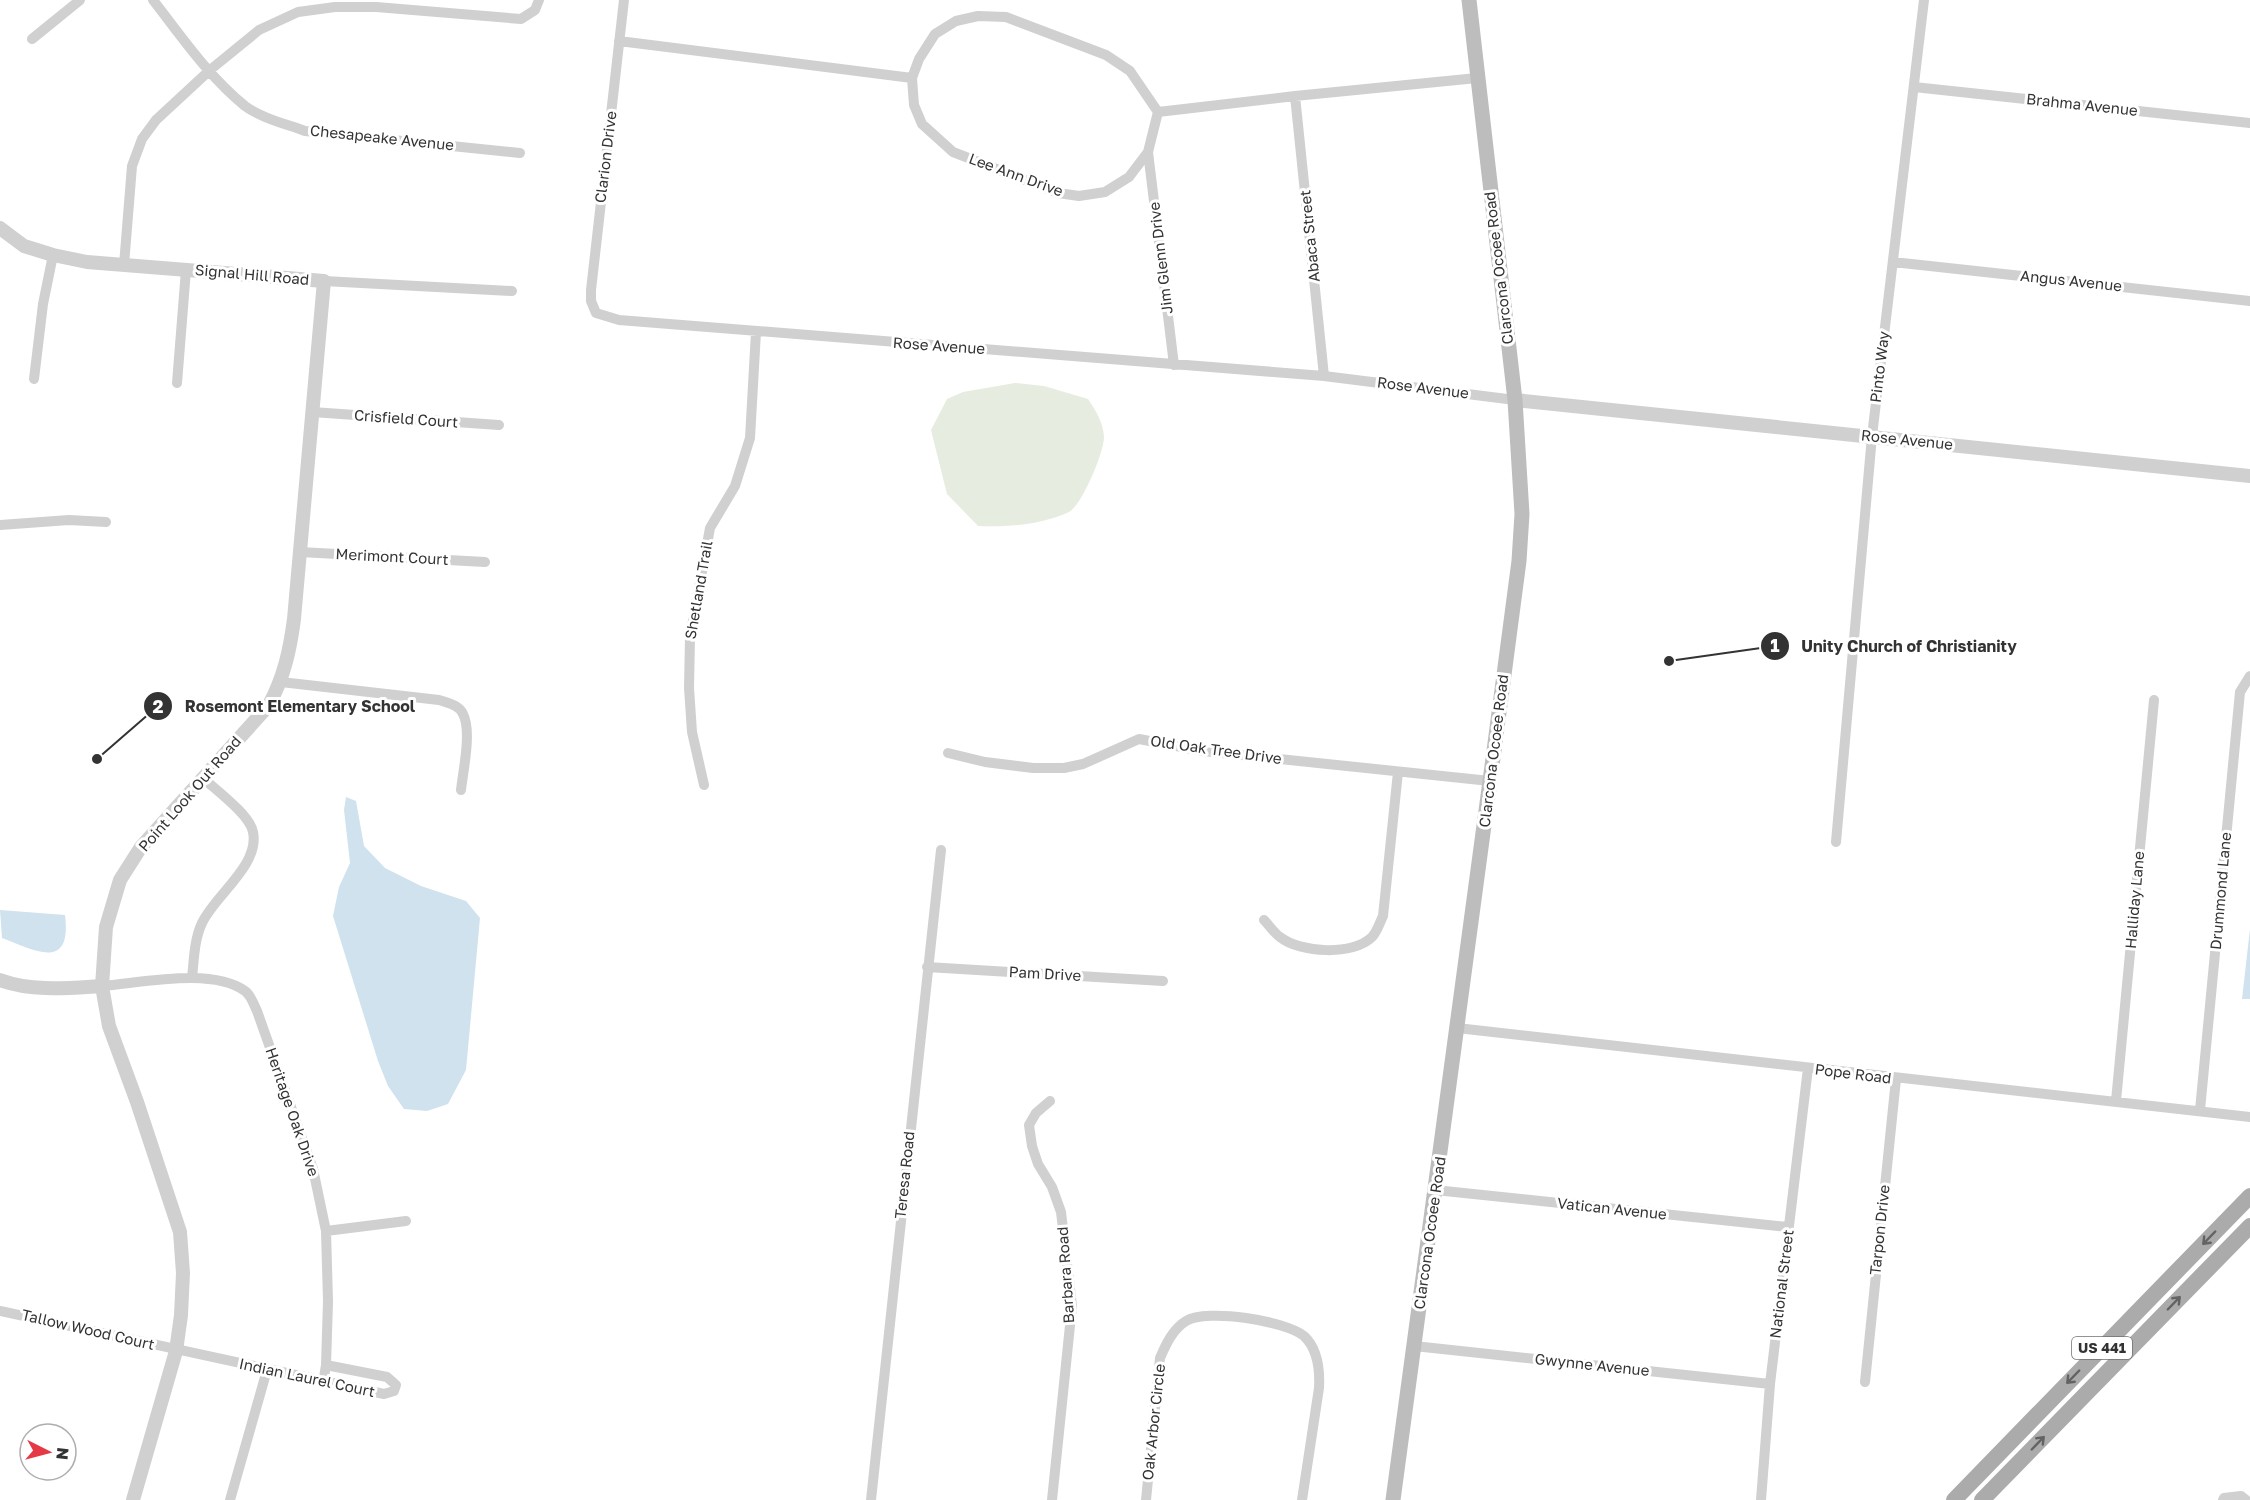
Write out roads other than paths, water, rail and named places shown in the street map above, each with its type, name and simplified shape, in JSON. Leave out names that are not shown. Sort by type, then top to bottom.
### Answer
[{"type":"main road","name":"Clarcona Ocoee Road","points":[[1393,1500],[1519,561],[1522,514],[1515,400],[1469,0]]},
{"type":"main road","name":"US 441","points":[[1954,1500],[2250,1196]]},
{"type":"main road","name":"US 441","points":[[1982,1500],[2250,1226]]},
{"type":"street","points":[[32,39],[80,0]]},
{"type":"street","name":"Chesapeake Avenue","points":[[153,0],[210,70],[246,107],[272,119],[305,131],[519,153]]},
{"type":"street","points":[[124,265],[132,166],[142,139],[156,120],[210,70],[260,30],[298,12],[334,7],[376,7],[521,20],[535,10],[539,0]]},
{"type":"street","name":"Clarion Drive","points":[[596,312],[591,301],[591,290],[624,0]]},
{"type":"street","name":"Pinto Way","points":[[1836,842],[1872,436],[1924,0]]},
{"type":"street","name":"Lee Ann Drive","points":[[978,16],[1006,17],[1106,55],[1130,71],[1158,112],[1148,152],[1129,177],[1105,192],[1079,196],[1058,193],[953,152],[937,140],[922,124],[914,105],[912,78],[918,59],[934,34],[956,21],[978,16]]},
{"type":"street","points":[[619,41],[912,78]]},
{"type":"street","points":[[1158,112],[1477,78]]},
{"type":"street","name":"Brahma Avenue","points":[[1914,87],[2250,123]]},
{"type":"street","name":"Abaca Street","points":[[1295,96],[1324,376]]},
{"type":"street","name":"Jim Glenn Drive","points":[[1148,152],[1174,364]]},
{"type":"street","name":"Signal Hill Road","points":[[0,228],[24,246],[87,262],[324,281],[512,291]]},
{"type":"street","points":[[34,379],[43,304],[53,255]]},
{"type":"street","name":"Angus Avenue","points":[[1893,262],[2250,301]]},
{"type":"street","points":[[177,383],[186,270]]},
{"type":"street","name":"Point Look Out Road","points":[[133,1500],[176,1351],[183,1273],[180,1232],[109,1026],[102,986],[106,927],[120,880],[141,847],[269,705],[281,682],[293,629],[324,281]]},
{"type":"street","name":"Rose Avenue","points":[[596,312],[619,320],[1324,376],[1515,400],[2250,476]]},
{"type":"street","name":"Shetland Trail","points":[[704,785],[692,732],[689,688],[690,637],[710,528],[735,486],[750,438],[756,332]]},
{"type":"street","name":"Crisfield Court","points":[[312,412],[499,425]]},
{"type":"street","points":[[0,525],[69,520],[106,522]]},
{"type":"street","name":"Merimont Court","points":[[300,552],[485,562]]},
{"type":"street","name":"Drummond Lane","points":[[2200,1110],[2240,692],[2250,676]]},
{"type":"street","points":[[281,682],[439,700],[453,704],[463,713],[467,731],[461,790]]},
{"type":"street","name":"Halliday Lane","points":[[2116,1101],[2154,699]]},
{"type":"street","name":"Old Oak Tree Drive","points":[[948,753],[1014,766],[1064,768],[1083,764],[1139,739],[1203,751],[1490,782]]},
{"type":"street","points":[[1264,920],[1280,938],[1304,948],[1332,950],[1354,948],[1372,937],[1383,916],[1398,772]]},
{"type":"street","points":[[192,978],[195,949],[202,924],[215,903],[246,865],[252,852],[253,832],[246,819],[203,778]]},
{"type":"street","name":"Teresa Road","points":[[871,1500],[941,850]]},
{"type":"street","name":"Pam Drive","points":[[927,967],[1162,981]]},
{"type":"street","name":"Heritage Oak Drive","points":[[102,986],[192,978],[227,982],[247,992],[257,1011],[313,1169],[326,1231],[328,1300],[326,1365],[323,1383]]},
{"type":"street","points":[[0,980],[15,985],[47,989],[102,986]]},
{"type":"street","name":"Pope Road","points":[[1457,1028],[2250,1117]]},
{"type":"street","name":"National Street","points":[[1761,1500],[1770,1384],[1808,1068]]},
{"type":"street","name":"Tarpon Drive","points":[[1864,1382],[1896,1078]]},
{"type":"street","name":"Barbara Road","points":[[1050,1101],[1036,1113],[1029,1125],[1038,1164],[1052,1187],[1061,1212],[1072,1306],[1052,1500]]},
{"type":"street","name":"Vatican Avenue","points":[[1436,1190],[1788,1227]]},
{"type":"street","points":[[326,1231],[406,1221]]},
{"type":"street","name":"Tallow Wood Court","points":[[0,1311],[176,1351]]},
{"type":"street","name":"Oak Arbor Circle","points":[[1146,1500],[1160,1358],[1167,1339],[1187,1320],[1212,1314],[1280,1324],[1297,1331],[1306,1338],[1316,1353],[1319,1388],[1302,1500]]},
{"type":"street","name":"Gwynne Avenue","points":[[1414,1346],[1770,1384]]},
{"type":"street","name":"Indian Laurel Court","points":[[176,1351],[323,1383],[384,1394],[394,1391],[396,1385],[387,1377],[326,1365]]},
{"type":"street","points":[[230,1500],[267,1371]]},
{"type":"street","points":[[2007,1445],[2019,1462]]},
{"type":"street","name":"Point Look Out Road","points":[[141,1477],[141,1500]]},
{"type":"street","points":[[2223,1500],[2241,1496],[2246,1500]]},
{"type":"water","points":[[346,797],[356,801],[364,846],[385,868],[421,886],[466,901],[480,918],[466,1070],[448,1104],[427,1111],[404,1109],[388,1086],[378,1061],[333,916],[339,887],[350,863],[344,810]]},
{"type":"water","points":[[0,910],[65,915],[66,933],[63,944],[57,950],[48,952],[38,951],[2,938]]},
{"type":"water","points":[[2250,929],[2250,999],[2242,999]]},
{"type":"place","name":"Unity Church of Christianity","points":[[1669,661]]},
{"type":"place","name":"Rosemont Elementary School","points":[[97,759]]}]
